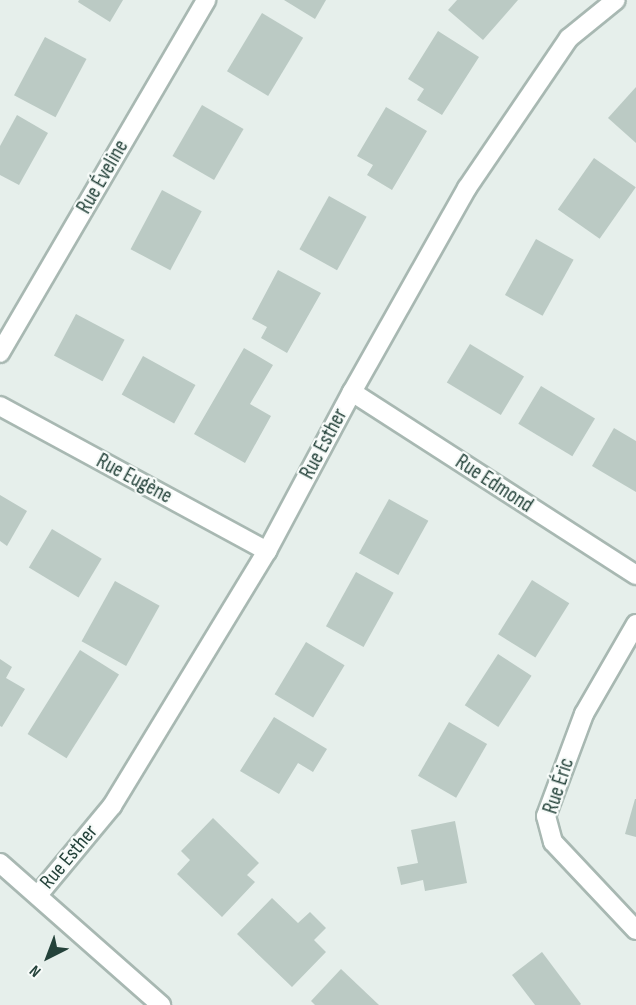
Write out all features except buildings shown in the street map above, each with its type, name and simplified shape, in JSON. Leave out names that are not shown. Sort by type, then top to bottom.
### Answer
[{"type":"street","name":"Rue Éveline","points":[[0,353],[206,0]]},
{"type":"street","name":"Rue Esther","points":[[38,895],[112,806],[267,551],[352,392],[467,188],[568,38],[616,0]]},
{"type":"street","name":"Rue Edmond","points":[[352,392],[636,575]]},
{"type":"street","name":"Rue Eugène","points":[[0,406],[267,551]]},
{"type":"street","name":"Rue Éric","points":[[636,624],[584,714],[546,816],[553,842],[636,930]]},
{"type":"street","points":[[0,863],[160,1005]]}]
